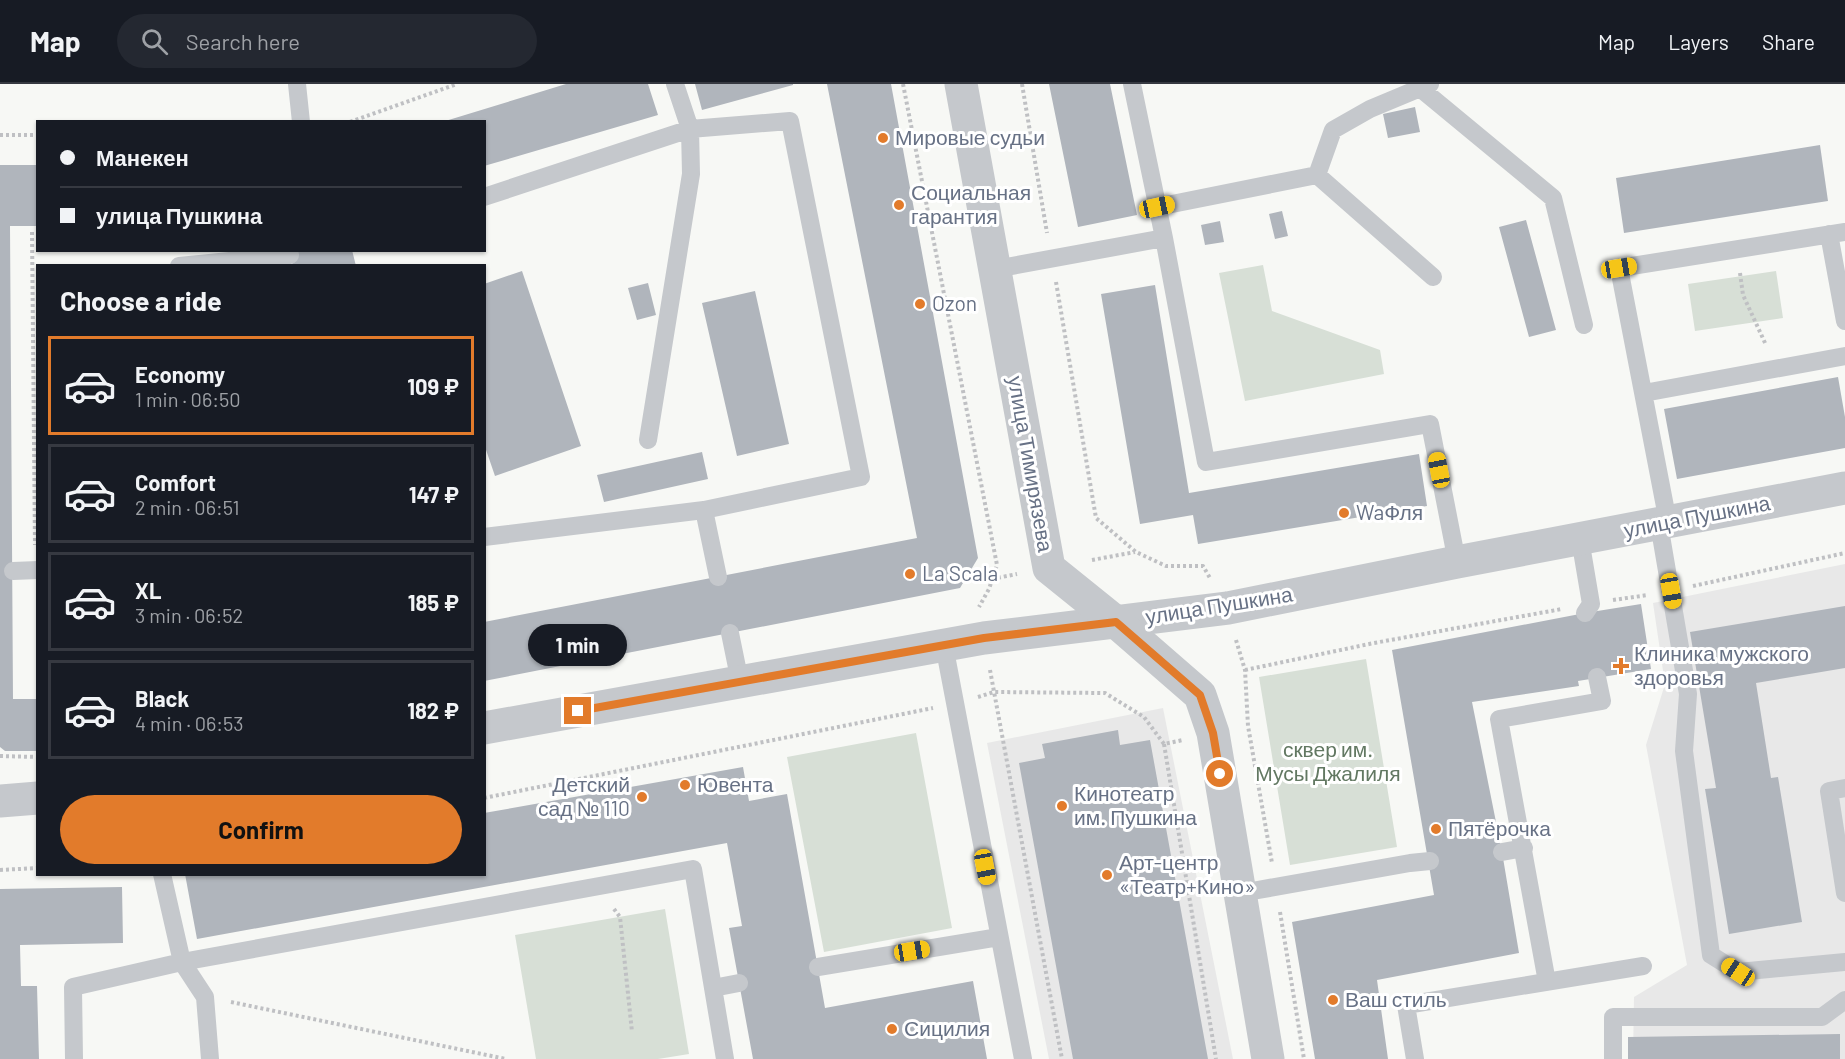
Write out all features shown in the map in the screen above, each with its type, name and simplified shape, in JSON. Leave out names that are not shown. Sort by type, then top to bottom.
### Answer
[{"type":"street","name":"улица Тимирязева","points":[[961,84],[1049,568],[1200,695],[1213,733],[1268,1059]]},
{"type":"street","name":"улица Пушкина","points":[[486,728],[984,638],[1228,608],[1458,561],[1845,488]]},
{"type":"street","points":[[0,801],[36,798]]},
{"type":"lane","points":[[297,84],[301,120]]},
{"type":"lane","points":[[648,440],[691,174],[690,129],[675,84]]},
{"type":"lane","points":[[1132,84],[1164,238],[1206,462],[1430,424],[1458,561]]},
{"type":"lane","points":[[1317,175],[1333,130],[1370,109],[1425,86],[1553,198],[1584,325]]},
{"type":"lane","points":[[486,196],[690,129],[790,121],[861,477],[704,510],[486,537]]},
{"type":"lane","points":[[1157,207],[1317,175]]},
{"type":"lane","points":[[1317,175],[1433,277]]},
{"type":"lane","points":[[1845,321],[1837,233],[1619,268],[1644,393],[1664,523],[1671,591],[1688,694],[1684,751],[1711,955],[1738,972],[1845,962]]},
{"type":"lane","points":[[995,269],[1164,238]]},
{"type":"lane","points":[[199,264],[290,255]]},
{"type":"lane","points":[[1644,393],[1845,356]]},
{"type":"lane","points":[[704,510],[718,577]]},
{"type":"lane","points":[[1580,539],[1588,608]]},
{"type":"lane","points":[[13,571],[36,570]]},
{"type":"lane","points":[[730,633],[740,682]]},
{"type":"lane","points":[[944,645],[953,703],[1023,1059]]},
{"type":"lane","points":[[1547,982],[1499,719],[1602,701],[1597,677]]},
{"type":"lane","points":[[1845,789],[1829,791],[1845,892]]},
{"type":"lane","points":[[1502,852],[1524,848]]},
{"type":"lane","points":[[1241,893],[1430,861]]},
{"type":"lane","points":[[74,1059],[73,987],[182,962],[693,869],[725,1059]]},
{"type":"lane","points":[[162,876],[182,962],[205,997],[210,1059]]},
{"type":"lane","points":[[818,967],[999,937]]},
{"type":"lane","points":[[1415,1059],[1406,1005],[1643,966]]},
{"type":"lane","points":[[713,988],[739,983]]},
{"type":"lane","points":[[1613,1059],[1613,1017],[1822,1017],[1845,1000]]},
{"type":"path","points":[[356,120],[457,84]]},
{"type":"path","points":[[903,84],[997,565],[989,589],[979,606],[1062,1059]]},
{"type":"path","points":[[1022,84],[1096,518],[1136,552],[1166,566],[1203,566],[1228,608],[1245,670],[1248,726],[1304,1059]]},
{"type":"path","points":[[0,135],[36,135]]},
{"type":"path","points":[[32,232],[35,531]]},
{"type":"path","points":[[1736,249],[1743,295],[1777,369]]},
{"type":"path","points":[[1245,670],[1374,643],[1588,608],[1845,553]]},
{"type":"path","points":[[486,798],[953,703],[994,692],[1105,693],[1144,717],[1164,744],[1216,1059]]},
{"type":"path","points":[[1164,744],[1213,733]]},
{"type":"path","points":[[0,756],[36,757]]},
{"type":"path","points":[[0,870],[36,868]]},
{"type":"path","points":[[620,917],[632,1032]]},
{"type":"path","points":[[205,997],[506,1059]]},
{"type":"shaded area","points":[[1845,564],[1845,1059],[1633,1059],[1634,997],[1687,965],[1646,745],[1665,684],[1653,603]]},
{"type":"shaded area","name":"Арт-центр «Театр+Кино»","points":[[1163,708],[1233,1059],[1049,1059],[987,743]]},
{"type":"green space","points":[[1263,265],[1272,311],[1380,350],[1384,374],[1245,401],[1219,273]]},
{"type":"green space","points":[[1776,271],[1783,318],[1695,331],[1688,284]]},
{"type":"green space","name":"сквер им. Мусы Джалиля","points":[[1366,659],[1397,847],[1290,865],[1259,677]]},
{"type":"green space","points":[[916,733],[952,928],[824,952],[787,757]]},
{"type":"green space","points":[[665,909],[689,1054],[658,1059],[536,1059],[515,935]]},
{"type":"building","points":[[566,84],[648,84],[658,115],[486,165],[486,120],[449,120]]},
{"type":"building","points":[[695,84],[793,84],[793,85],[702,110]]},
{"type":"building","points":[[827,84],[891,84],[978,558],[960,588],[486,681],[486,622],[917,538]]},
{"type":"building","points":[[1049,84],[1110,84],[1137,215],[1078,227]]},
{"type":"building","points":[[1415,107],[1420,132],[1388,138],[1383,114]]},
{"type":"building","points":[[1820,145],[1828,201],[1624,233],[1616,178]]},
{"type":"building","points":[[0,165],[36,165],[36,226],[10,226],[13,699],[36,699],[36,751],[5,751],[0,747]]},
{"type":"building","points":[[1282,211],[1288,236],[1275,239],[1269,214]]},
{"type":"building","points":[[1526,220],[1556,330],[1529,337],[1499,227]]},
{"type":"building","points":[[1220,221],[1224,242],[1205,245],[1201,225]]},
{"type":"building","points":[[290,252],[352,252],[356,264],[292,264]]},
{"type":"building","points":[[522,271],[581,446],[495,476],[486,450],[486,283]]},
{"type":"building","points":[[648,283],[656,315],[637,320],[628,288]]},
{"type":"building","points":[[1155,285],[1189,493],[1419,454],[1427,506],[1198,544],[1193,515],[1140,524],[1101,294]]},
{"type":"building","points":[[755,291],[789,444],[737,456],[702,303]]},
{"type":"building","points":[[1838,377],[1845,417],[1845,448],[1677,479],[1664,409]]},
{"type":"building","points":[[702,452],[708,479],[604,502],[597,475]]},
{"type":"building","points":[[1641,604],[1651,669],[1578,681],[1579,686],[1472,702],[1502,852],[1519,953],[1377,980],[1388,1059],[1315,1059],[1292,922],[1434,895],[1392,650]]},
{"type":"building","points":[[1845,606],[1845,668],[1756,683],[1771,778],[1778,777],[1802,922],[1729,934],[1705,789],[1716,788],[1690,632]]},
{"type":"building","name":"Арт-центр «Театр+Кино»","points":[[1118,730],[1120,745],[1150,740],[1208,1059],[1073,1059],[1019,763],[1045,758],[1042,744]]},
{"type":"building","points":[[743,767],[749,801],[787,794],[825,1008],[973,981],[987,1059],[753,1059],[729,928],[742,926],[727,843],[197,939],[185,876],[486,876],[486,813]]},
{"type":"building","points":[[122,887],[123,943],[20,945],[21,986],[37,986],[39,1059],[0,1059],[0,889]]},
{"type":"building","points":[[1840,1034],[1840,1059],[1628,1059],[1628,1037]]},
{"type":"place","name":"Мировые судьи","points":[[883,138]]},
{"type":"place","name":"Социальная гарантия","points":[[899,205]]},
{"type":"place","name":"Ozon","points":[[920,304]]},
{"type":"place","name":"WaФля","points":[[1344,513]]},
{"type":"place","name":"La Scala","points":[[910,574]]},
{"type":"place","name":"Клиника мужского здоровья","points":[[1621,666]]},
{"type":"place","name":"Ювента","points":[[685,785]]},
{"type":"place","name":"Детский сад № 110","points":[[642,797]]},
{"type":"place","name":"Кинотеатр им. Пушкина","points":[[1062,806]]},
{"type":"place","name":"Пятёрочка","points":[[1436,829]]},
{"type":"place","name":"Арт-центр «Театр+Кино»","points":[[1107,875]]},
{"type":"place","name":"Ваш стиль","points":[[1333,1000]]},
{"type":"place","name":"Сицилия","points":[[892,1029]]},
{"type":"route","points":[[578,711],[984,638],[1116,622],[1200,695],[1213,733],[1220,774]]}]
